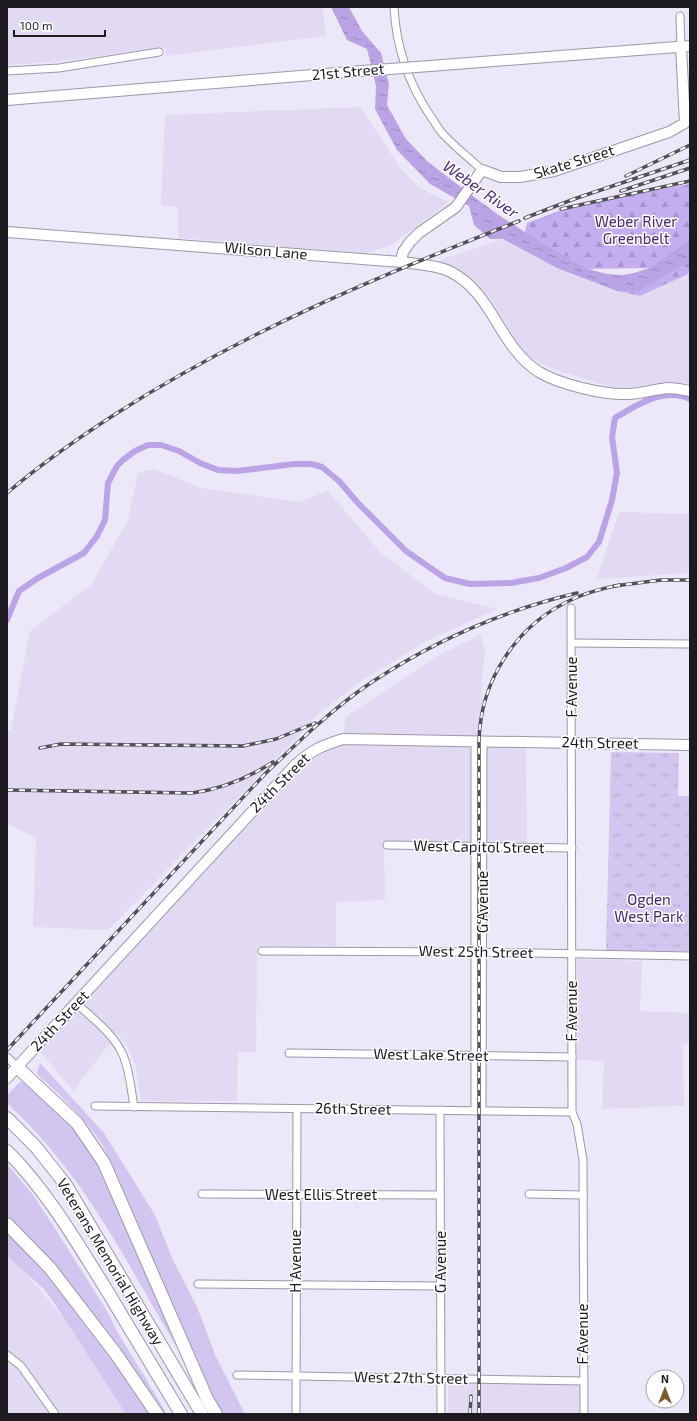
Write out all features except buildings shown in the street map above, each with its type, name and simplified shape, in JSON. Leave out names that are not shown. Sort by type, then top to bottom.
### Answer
[{"type":"highway","points":[[17,1067],[77,1123],[104,1163],[207,1399],[216,1414]]},
{"type":"highway","name":"Veterans Memorial Highway","points":[[7,1118],[36,1147],[66,1185],[202,1414]]},
{"type":"highway","name":"Veterans Memorial Highway","points":[[7,1151],[21,1165],[50,1203],[83,1252],[181,1414]]},
{"type":"highway","points":[[7,1224],[50,1268],[116,1354],[157,1414]]},
{"type":"main road","name":"Skate Street","points":[[482,170],[501,177],[520,177],[554,171],[669,132],[688,122],[686,46]]},
{"type":"main road","name":"21st Street","points":[[7,100],[686,46]]},
{"type":"main road","points":[[401,262],[403,252],[410,242],[456,207],[482,170]]},
{"type":"main road","name":"Wilson Lane","points":[[7,232],[401,262],[420,264],[447,270],[470,284],[485,303],[521,358],[539,372],[555,380],[608,393],[627,394],[670,388],[690,391]]},
{"type":"main road","name":"24th Street","points":[[7,1078],[295,765],[310,752],[323,745],[343,739],[690,745]]},
{"type":"street","name":"Skate Street","points":[[394,7],[395,29],[401,56],[410,80],[423,105],[442,134],[482,170]]},
{"type":"street","name":"Skate Street","points":[[680,16],[686,46]]},
{"type":"street","points":[[7,71],[59,68],[159,52]]},
{"type":"street","name":"F Avenue","points":[[572,608],[572,1112],[577,1124],[583,1160],[584,1414]]},
{"type":"street","points":[[572,643],[690,644]]},
{"type":"street","name":"G Avenue","points":[[479,742],[479,1111]]},
{"type":"street","name":"West Capitol Street","points":[[387,845],[572,848]]},
{"type":"street","name":"West 25th Street","points":[[262,951],[479,952],[690,956]]},
{"type":"street","points":[[76,1003],[112,1038],[123,1055],[134,1107]]},
{"type":"street","name":"West Lake Street","points":[[289,1053],[572,1057]]},
{"type":"street","points":[[7,1057],[17,1067]]},
{"type":"street","name":"26th Street","points":[[96,1106],[572,1112]]},
{"type":"street","name":"H Avenue","points":[[296,1414],[297,1108]]},
{"type":"street","name":"G Avenue","points":[[440,1110],[441,1414]]},
{"type":"street","name":"West Ellis Street","points":[[202,1194],[440,1195]]},
{"type":"street","points":[[529,1194],[583,1195]]},
{"type":"street","points":[[198,1284],[441,1286]]},
{"type":"street","points":[[7,1355],[21,1366],[55,1414]]},
{"type":"street","name":"West 27th Street","points":[[237,1375],[584,1381]]},
{"type":"shaded area","points":[[7,7],[322,7],[326,36],[166,56],[165,47],[54,62],[7,65]]},
{"type":"shaded area","points":[[360,107],[401,169],[419,188],[449,202],[390,246],[365,253],[178,238],[178,207],[161,205],[165,115]]},
{"type":"shaded area","points":[[503,239],[557,268],[617,291],[640,296],[690,272],[690,385],[669,382],[626,388],[610,387],[552,369],[531,358],[520,347],[490,298],[471,279],[451,268],[432,263]]},
{"type":"shaded area","points":[[154,469],[201,488],[299,502],[328,491],[380,552],[435,594],[497,609],[427,641],[364,679],[317,715],[289,746],[108,930],[33,927],[36,838],[7,823],[7,730],[11,730],[30,631],[91,585],[128,520],[138,473]]},
{"type":"shaded area","points":[[619,512],[690,514],[690,573],[597,579]]},
{"type":"shaded area","points":[[480,635],[485,649],[482,681],[483,720],[480,736],[344,734],[345,717],[436,657]]},
{"type":"shaded area","points":[[343,745],[526,745],[527,846],[384,847],[385,900],[336,902],[336,946],[257,946],[256,1052],[238,1052],[237,1101],[141,1101],[135,1064],[128,1047],[117,1034],[73,1091],[40,1051],[298,771],[313,759]]},
{"type":"shaded area","points":[[578,959],[642,961],[640,1011],[690,1013],[690,1044],[683,1044],[684,1106],[602,1109],[604,1061],[577,1060]]},
{"type":"shaded area","points":[[7,1251],[63,1317],[136,1414],[7,1414]]},
{"type":"shaded area","points":[[448,1382],[588,1384],[588,1414],[448,1414]]},
{"type":"green space","name":"Weber River Greenbelt","points":[[690,184],[690,239],[649,268],[588,269],[525,232],[527,223],[577,204]]},
{"type":"green space","name":"Weber River Greenbelt","points":[[690,262],[690,272],[686,275],[640,296],[617,291],[639,291]]},
{"type":"green space","name":"Ogden West Park","points":[[611,752],[679,753],[678,796],[690,796],[690,951],[606,951]]},
{"type":"green space","points":[[40,1063],[104,1133],[155,1215],[172,1258],[197,1307],[216,1357],[245,1414],[222,1414],[194,1356],[106,1152],[101,1143],[78,1114],[38,1075],[37,1073]]},
{"type":"green space","points":[[24,1081],[60,1110],[95,1155],[191,1371],[117,1244],[82,1190],[41,1138],[7,1103],[7,1095],[20,1082]]},
{"type":"green space","points":[[7,1164],[33,1195],[56,1230],[107,1311],[118,1333],[167,1414],[163,1414],[32,1242],[7,1218]]},
{"type":"green space","points":[[7,1229],[32,1255],[153,1414],[126,1414],[44,1289],[7,1256]]},
{"type":"water","points":[[331,7],[349,7],[362,31],[381,53],[389,84],[387,105],[406,139],[427,161],[497,214],[588,269],[607,274],[622,275],[649,268],[690,239],[690,262],[639,291],[617,291],[557,268],[503,239],[490,239],[474,225],[469,206],[430,184],[397,150],[375,109],[376,86],[367,49],[347,40]]},
{"type":"waterway","points":[[7,620],[19,591],[38,578],[84,553],[97,536],[105,520],[108,483],[117,466],[135,451],[148,445],[161,445],[179,451],[200,463],[218,470],[237,471],[294,464],[311,464],[322,467],[339,481],[357,502],[406,551],[445,578],[470,584],[511,583],[539,578],[566,568],[587,557],[599,542],[612,500],[617,473],[612,437],[615,418],[641,403],[660,396],[670,395],[690,399]]},
{"type":"railway","points":[[626,176],[690,145]]},
{"type":"railway","points":[[525,218],[574,199],[690,160]]},
{"type":"railway","points":[[621,191],[690,168]]},
{"type":"railway","points":[[561,209],[690,181]]},
{"type":"railway","points":[[7,493],[46,462],[100,424],[162,385],[211,358],[261,332],[363,285],[519,221]]},
{"type":"railway","points":[[614,586],[661,580],[690,580]]},
{"type":"railway","points":[[479,1414],[479,742],[481,719],[486,697],[494,676],[505,657],[519,639],[535,623],[553,610],[584,594],[620,585]]},
{"type":"railway","points":[[7,1050],[264,775],[343,703],[396,667],[445,640],[471,628],[523,608],[577,593]]},
{"type":"railway","points":[[40,748],[61,744],[243,746],[276,739],[315,723]]},
{"type":"railway","points":[[7,790],[192,793],[224,786],[254,773],[273,762]]},
{"type":"railway","points":[[470,1414],[471,1396]]},
{"type":"water label","name":"Weber River","points":[[481,189]]}]
